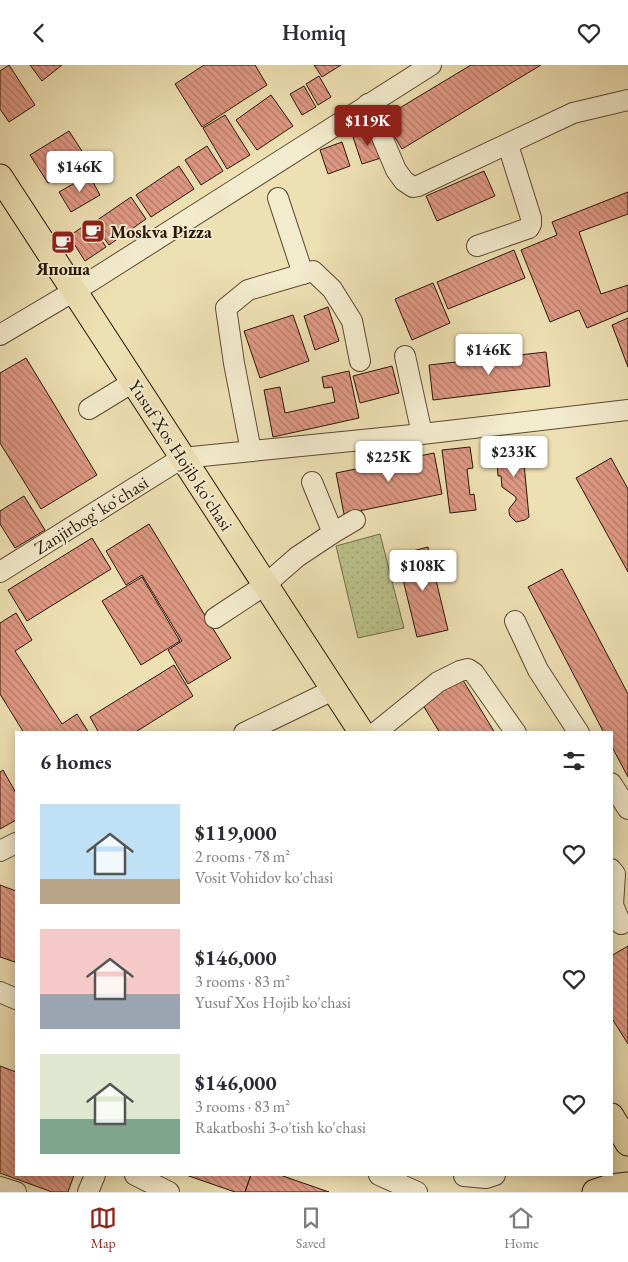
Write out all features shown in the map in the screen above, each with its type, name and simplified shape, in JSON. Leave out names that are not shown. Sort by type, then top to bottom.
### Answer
[{"type":"main road","name":"Yusuf Xos Hojib ko'chasi","points":[[0,177],[361,731]]},
{"type":"main road","points":[[613,1119],[628,1143]]},
{"type":"main road","points":[[586,1192],[598,1176]]},
{"type":"main road","points":[[595,1192],[610,1187],[628,1185]]},
{"type":"street","points":[[0,335],[74,292],[430,65]]},
{"type":"street","points":[[368,105],[396,170],[404,181],[413,187],[508,145],[573,113],[628,100]]},
{"type":"street","points":[[477,246],[529,228],[531,224],[531,218],[508,145]]},
{"type":"street","points":[[278,198],[303,274]]},
{"type":"street","points":[[251,451],[234,363],[226,308],[248,290],[313,271],[332,289],[352,321],[360,361]]},
{"type":"street","points":[[405,356],[422,434]]},
{"type":"street","points":[[89,409],[133,382]]},
{"type":"street","points":[[182,458],[628,411]]},
{"type":"street","name":"Zanjirbogʻ koʻchasi","points":[[0,572],[182,458]]},
{"type":"street","points":[[312,482],[333,533]]},
{"type":"street","points":[[215,618],[265,585],[297,557],[354,520]]},
{"type":"street","points":[[515,621],[538,670],[577,731]]},
{"type":"street","points":[[377,731],[438,682],[468,669],[474,673],[515,731]]},
{"type":"street","points":[[252,731],[278,725],[334,690]]},
{"type":"street","points":[[613,786],[628,809]]},
{"type":"street","points":[[0,851],[15,844]]},
{"type":"street","points":[[613,872],[613,905],[620,925]]},
{"type":"street","points":[[0,992],[15,999]]},
{"type":"street","points":[[88,1192],[95,1176]]},
{"type":"street","points":[[137,1176],[169,1192]]},
{"type":"street","points":[[381,1176],[417,1192]]},
{"type":"street","points":[[464,1176],[486,1178],[492,1176]]},
{"type":"street","points":[[0,1187],[16,1192]]},
{"type":"green space","points":[[380,534],[404,628],[358,638],[336,546]]},
{"type":"building","points":[[9,65],[35,105],[9,122],[0,109],[0,71]]},
{"type":"building","points":[[30,65],[62,65],[42,81]]},
{"type":"building","points":[[204,65],[255,65],[267,85],[202,127],[175,84]]},
{"type":"building","points":[[314,65],[341,65],[322,77]]},
{"type":"building","points":[[471,65],[541,65],[402,149],[383,118]]},
{"type":"building","points":[[319,76],[331,97],[318,105],[306,84]]},
{"type":"building","points":[[304,86],[316,107],[302,115],[290,94]]},
{"type":"building","points":[[271,95],[293,126],[257,150],[236,120]]},
{"type":"building","points":[[225,115],[250,155],[227,169],[203,128]]},
{"type":"building","points":[[375,130],[384,157],[362,164],[353,137]]},
{"type":"building","points":[[69,131],[87,159],[48,183],[30,155]]},
{"type":"building","points":[[342,142],[350,166],[328,174],[320,150]]},
{"type":"building","points":[[207,146],[223,171],[201,185],[185,160]]},
{"type":"building","points":[[179,166],[194,189],[151,217],[136,195]]},
{"type":"building","points":[[484,171],[495,196],[437,221],[426,196]]},
{"type":"building","points":[[89,175],[100,195],[71,212],[59,192]]},
{"type":"building","points":[[628,192],[628,214],[579,232],[601,294],[628,285],[628,311],[587,328],[579,310],[550,322],[521,250],[557,235],[552,222]]},
{"type":"building","points":[[131,197],[146,219],[109,245],[93,223]]},
{"type":"building","points":[[90,222],[106,247],[85,261],[69,236]]},
{"type":"building","points":[[514,250],[525,278],[448,309],[437,282]]},
{"type":"building","points":[[433,283],[450,323],[412,340],[395,299]]},
{"type":"building","points":[[328,307],[339,341],[315,350],[304,316]]},
{"type":"building","points":[[293,315],[309,361],[260,378],[244,331]]},
{"type":"building","points":[[628,318],[628,367],[612,325]]},
{"type":"building","points":[[546,352],[550,386],[433,400],[429,365]]},
{"type":"building","points":[[26,358],[97,475],[41,509],[0,443],[0,373]]},
{"type":"building","points":[[392,366],[399,393],[360,403],[353,376]]},
{"type":"building","points":[[349,371],[359,418],[273,437],[264,390],[280,387],[285,413],[335,402],[332,387],[324,388],[322,377]]},
{"type":"building","points":[[522,442],[529,517],[516,522],[510,516],[509,509],[516,500],[516,497],[502,487],[501,476],[498,476],[496,445]]},
{"type":"building","points":[[470,447],[473,468],[467,469],[470,495],[474,494],[476,510],[450,513],[442,450]]},
{"type":"building","points":[[434,453],[442,494],[344,514],[336,473]]},
{"type":"building","points":[[611,458],[628,489],[628,572],[576,478]]},
{"type":"building","points":[[24,496],[45,530],[15,548],[0,524],[0,511]]},
{"type":"building","points":[[149,524],[231,658],[188,684],[168,650],[182,641],[142,575],[126,585],[106,551]]},
{"type":"building","points":[[92,538],[111,569],[27,621],[8,590]]},
{"type":"building","points":[[428,547],[448,630],[417,637],[397,555]]},
{"type":"building","points":[[562,569],[628,694],[628,777],[613,749],[613,731],[603,731],[528,587]]},
{"type":"building","points":[[142,577],[180,641],[141,665],[102,601]]},
{"type":"building","points":[[16,613],[32,640],[15,651],[62,724],[77,714],[88,731],[23,731],[0,694],[0,623]]},
{"type":"building","points":[[174,665],[193,696],[137,731],[98,731],[90,717]]},
{"type":"building","points":[[461,677],[494,731],[439,731],[421,702]]},
{"type":"building","points":[[3,770],[15,791],[15,821],[0,829],[0,772]]},
{"type":"building","points":[[0,885],[15,891],[15,962],[0,957]]},
{"type":"building","points":[[628,946],[628,1044],[613,1020],[613,955]]},
{"type":"building","points":[[0,1066],[15,1072],[15,1176],[74,1176],[68,1192],[52,1192],[0,1173]]},
{"type":"building","points":[[189,1176],[251,1176],[245,1192],[235,1192]]},
{"type":"building","points":[[251,1176],[283,1176],[329,1192],[245,1192]]},
{"type":"place","name":"Moskva Pizza","points":[[93,231]]},
{"type":"place","name":"Япоша","points":[[63,242]]}]
